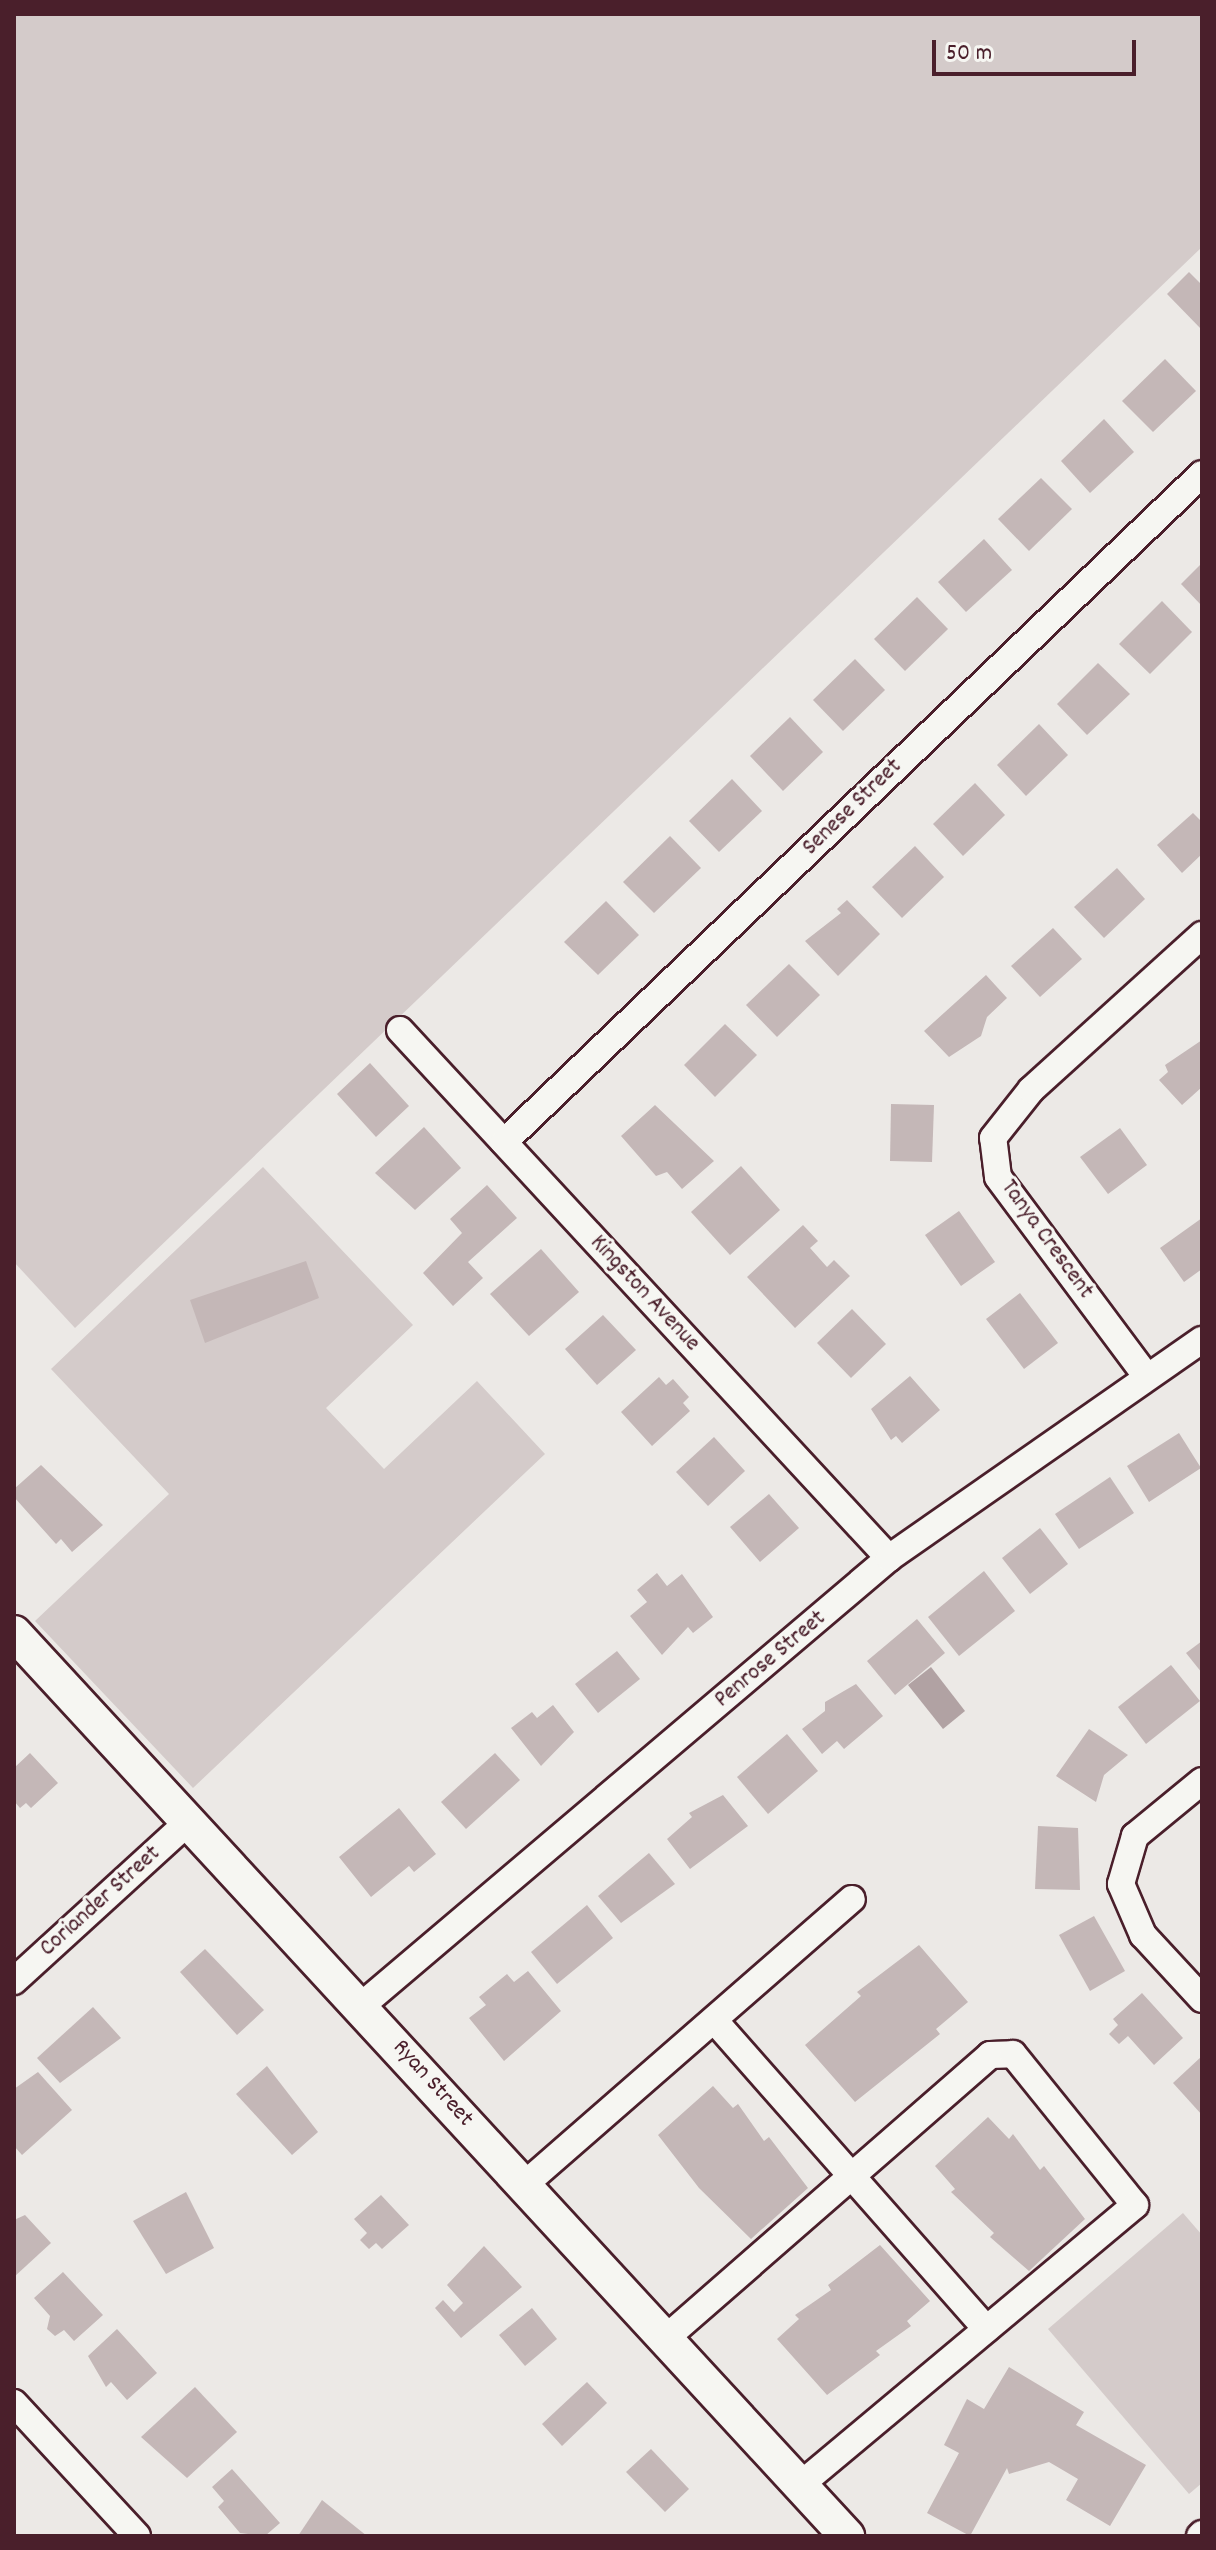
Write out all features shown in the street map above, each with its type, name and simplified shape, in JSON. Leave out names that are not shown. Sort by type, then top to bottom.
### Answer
[{"type":"street","name":"Senese Street","points":[[504,1142],[1202,474]]},
{"type":"street","name":"Tanya Crescent","points":[[1147,1377],[998,1177],[993,1138],[1031,1090],[1202,935]]},
{"type":"street","name":"Kingston Avenue","points":[[400,1030],[889,1558]]},
{"type":"street","name":"Penrose Street","points":[[361,2006],[889,1558],[1202,1340]]},
{"type":"street","name":"Ryan Street","points":[[14,1633],[847,2536]]},
{"type":"street","points":[[1202,1781],[1135,1836],[1121,1884],[1143,1935],[1202,1999]]},
{"type":"street","name":"Coriander Street","points":[[14,1981],[188,1822]]},
{"type":"street","points":[[524,2185],[852,1899]]},
{"type":"street","points":[[714,2020],[853,2174],[986,2329]]},
{"type":"street","points":[[666,2338],[990,2055],[1013,2054],[1135,2205],[801,2484]]},
{"type":"street","points":[[14,2403],[137,2536]]},
{"type":"shaded area","points":[[14,14],[1202,14],[1202,247],[75,1328],[14,1262]]},
{"type":"shaded area","points":[[263,1167],[413,1325],[326,1408],[384,1469],[477,1381],[545,1454],[193,1788],[35,1621],[169,1494],[51,1369]]},
{"type":"shaded area","points":[[931,1667],[965,1711],[943,1729],[908,1685]]},
{"type":"shaded area","points":[[1183,2213],[1202,2235],[1202,2483],[1189,2494],[1048,2329]]},
{"type":"building","points":[[1189,272],[1202,285],[1202,330],[1167,294]]},
{"type":"building","points":[[1165,359],[1196,391],[1153,432],[1122,401]]},
{"type":"building","points":[[1104,419],[1134,452],[1090,493],[1061,461]]},
{"type":"building","points":[[1041,478],[1072,509],[1029,551],[998,519]]},
{"type":"building","points":[[984,539],[1012,570],[966,612],[938,582]]},
{"type":"building","points":[[1202,563],[1202,606],[1181,584]]},
{"type":"building","points":[[917,597],[948,629],[905,671],[874,639]]},
{"type":"building","points":[[1162,601],[1192,632],[1150,674],[1119,644]]},
{"type":"building","points":[[855,659],[885,690],[843,731],[813,700]]},
{"type":"building","points":[[1098,663],[1130,694],[1087,735],[1057,704]]},
{"type":"building","points":[[790,717],[823,752],[783,791],[750,756]]},
{"type":"building","points":[[1039,724],[1068,755],[1026,796],[997,765]]},
{"type":"building","points":[[732,779],[762,811],[719,852],[689,821]]},
{"type":"building","points":[[975,783],[1005,815],[963,856],[933,824]]},
{"type":"building","points":[[1193,813],[1202,822],[1202,854],[1182,873],[1157,845]]},
{"type":"building","points":[[670,836],[701,868],[654,913],[623,882]]},
{"type":"building","points":[[915,846],[944,877],[902,918],[872,887]]},
{"type":"building","points":[[1117,868],[1145,899],[1104,938],[1074,907]]},
{"type":"building","points":[[847,900],[880,934],[838,976],[805,941],[841,913],[837,909]]},
{"type":"building","points":[[606,901],[639,935],[598,975],[564,942]]},
{"type":"building","points":[[1053,928],[1082,959],[1040,997],[1011,966]]},
{"type":"building","points":[[789,964],[820,995],[777,1037],[746,1005]]},
{"type":"building","points":[[986,975],[1007,998],[987,1017],[981,1036],[949,1057],[924,1031]]},
{"type":"building","points":[[725,1024],[757,1055],[715,1097],[684,1065]]},
{"type":"building","points":[[1202,1040],[1202,1087],[1182,1105],[1159,1080],[1168,1072],[1165,1065]]},
{"type":"building","points":[[370,1063],[409,1106],[376,1137],[337,1094]]},
{"type":"building","points":[[891,1104],[934,1105],[932,1162],[890,1161]]},
{"type":"building","points":[[655,1105],[714,1161],[682,1189],[667,1172],[656,1176],[621,1136]]},
{"type":"building","points":[[424,1127],[461,1168],[415,1210],[375,1173]]},
{"type":"building","points":[[1120,1128],[1147,1165],[1108,1194],[1080,1157]]},
{"type":"building","points":[[741,1166],[780,1210],[730,1255],[691,1212]]},
{"type":"building","points":[[487,1185],[517,1218],[468,1262],[483,1278],[453,1306],[423,1273],[462,1233],[450,1219]]},
{"type":"building","points":[[959,1211],[995,1262],[961,1286],[925,1235]]},
{"type":"building","points":[[1202,1218],[1202,1269],[1184,1282],[1160,1248]]},
{"type":"building","points":[[803,1225],[818,1241],[810,1248],[827,1267],[834,1260],[850,1276],[795,1328],[747,1277]]},
{"type":"building","points":[[541,1249],[579,1292],[529,1336],[490,1294]]},
{"type":"building","points":[[306,1261],[319,1298],[205,1343],[190,1300]]},
{"type":"building","points":[[1020,1293],[1058,1343],[1024,1369],[986,1319]]},
{"type":"building","points":[[852,1309],[886,1344],[851,1378],[817,1343]]},
{"type":"building","points":[[603,1315],[636,1350],[597,1385],[565,1349]]},
{"type":"building","points":[[910,1376],[940,1410],[902,1443],[896,1436],[891,1440],[871,1409]]},
{"type":"building","points":[[659,1377],[666,1385],[673,1379],[689,1397],[683,1403],[690,1411],[652,1446],[621,1412]]},
{"type":"building","points":[[1179,1433],[1201,1468],[1149,1502],[1127,1466]]},
{"type":"building","points":[[714,1437],[745,1471],[708,1506],[676,1472]]},
{"type":"building","points":[[41,1465],[103,1525],[72,1552],[61,1539],[56,1544],[14,1497],[14,1489]]},
{"type":"building","points":[[1110,1477],[1134,1513],[1079,1549],[1055,1514]]},
{"type":"building","points":[[769,1494],[799,1528],[760,1562],[730,1527]]},
{"type":"building","points":[[1040,1528],[1068,1564],[1030,1594],[1002,1558]]},
{"type":"building","points":[[984,1571],[1015,1611],[959,1656],[928,1617]]},
{"type":"building","points":[[657,1573],[667,1586],[682,1574],[713,1617],[693,1633],[688,1627],[662,1655],[630,1616],[647,1602],[637,1590]]},
{"type":"building","points":[[917,1619],[945,1653],[895,1695],[867,1661]]},
{"type":"building","points":[[1202,1641],[1202,1673],[1186,1653]]},
{"type":"building","points":[[617,1651],[640,1679],[598,1713],[575,1684]]},
{"type":"building","points":[[1171,1665],[1200,1701],[1146,1744],[1118,1707]]},
{"type":"building","points":[[856,1684],[883,1716],[844,1749],[837,1741],[822,1754],[802,1729],[825,1711],[825,1702]]},
{"type":"building","points":[[553,1705],[574,1732],[541,1766],[511,1728],[532,1712],[537,1718]]},
{"type":"building","points":[[1089,1729],[1128,1755],[1104,1775],[1096,1802],[1056,1776]]},
{"type":"building","points":[[787,1734],[818,1771],[768,1814],[737,1777]]},
{"type":"building","points":[[30,1753],[58,1783],[31,1808],[26,1803],[20,1808],[14,1801],[14,1768]]},
{"type":"building","points":[[495,1753],[520,1780],[466,1829],[441,1802]]},
{"type":"building","points":[[723,1795],[748,1826],[690,1869],[667,1839],[692,1817],[689,1813]]},
{"type":"building","points":[[399,1808],[436,1854],[414,1872],[409,1866],[371,1897],[339,1857]]},
{"type":"building","points":[[1038,1826],[1078,1828],[1080,1890],[1035,1889]]},
{"type":"building","points":[[649,1853],[675,1884],[621,1923],[598,1896]]},
{"type":"building","points":[[587,1905],[613,1938],[557,1984],[531,1952]]},
{"type":"building","points":[[1094,1916],[1125,1971],[1090,1991],[1059,1935]]},
{"type":"building","points":[[919,1945],[968,2002],[936,2029],[940,2034],[855,2102],[805,2045],[861,1996],[857,1992]]},
{"type":"building","points":[[205,1949],[264,2010],[237,2035],[180,1972]]},
{"type":"building","points":[[528,1971],[561,2011],[504,2061],[469,2018],[486,2005],[479,1997],[507,1974],[514,1982]]},
{"type":"building","points":[[1142,1993],[1183,2038],[1154,2065],[1128,2036],[1119,2044],[1109,2034],[1118,2025],[1113,2019]]},
{"type":"building","points":[[93,2007],[121,2038],[60,2083],[37,2058]]},
{"type":"building","points":[[1202,2056],[1202,2115],[1173,2083]]},
{"type":"building","points":[[267,2066],[318,2132],[292,2155],[236,2094]]},
{"type":"building","points":[[38,2072],[72,2110],[22,2155],[14,2146],[14,2089]]},
{"type":"building","points":[[713,2086],[733,2108],[738,2104],[764,2141],[769,2137],[808,2188],[751,2239],[699,2188],[658,2135]]},
{"type":"building","points":[[988,2117],[1009,2139],[1013,2134],[1040,2170],[1044,2166],[1085,2219],[1029,2271],[990,2237],[994,2233],[951,2192],[955,2189],[935,2166]]},
{"type":"building","points":[[186,2192],[214,2248],[166,2274],[133,2221]]},
{"type":"building","points":[[381,2195],[409,2225],[382,2249],[376,2243],[369,2249],[360,2240],[367,2233],[354,2219]]},
{"type":"building","points":[[25,2215],[51,2243],[14,2277],[14,2220]]},
{"type":"building","points":[[880,2245],[930,2301],[907,2321],[911,2326],[876,2351],[880,2355],[827,2395],[777,2339],[799,2319],[795,2315],[831,2290],[828,2285]]},
{"type":"building","points":[[484,2246],[522,2287],[461,2338],[435,2308],[443,2300],[454,2312],[463,2303],[447,2285]]},
{"type":"building","points":[[63,2272],[103,2315],[74,2341],[64,2330],[55,2336],[47,2329],[50,2316],[34,2298]]},
{"type":"building","points":[[532,2308],[557,2339],[525,2366],[499,2335]]},
{"type":"building","points":[[117,2329],[157,2373],[127,2400],[111,2382],[106,2387],[88,2356]]},
{"type":"building","points":[[1009,2367],[1084,2412],[1076,2425],[1146,2465],[1110,2526],[1066,2500],[1078,2479],[1049,2462],[1009,2474],[1007,2468],[970,2536],[927,2513],[959,2453],[944,2445],[967,2399],[984,2409]]},
{"type":"building","points":[[587,2382],[607,2403],[562,2446],[542,2424]]},
{"type":"building","points":[[195,2387],[237,2432],[187,2478],[141,2437]]},
{"type":"building","points":[[651,2449],[689,2489],[665,2512],[626,2472]]},
{"type":"building","points":[[232,2469],[280,2523],[265,2536],[240,2533],[218,2507],[224,2501],[212,2487]]},
{"type":"building","points":[[322,2500],[367,2536],[298,2536]]}]
